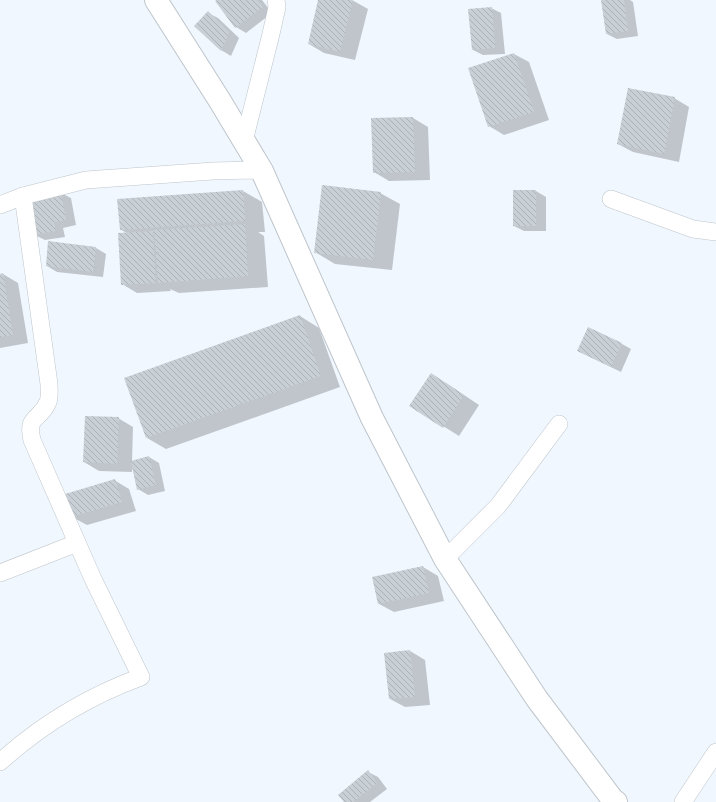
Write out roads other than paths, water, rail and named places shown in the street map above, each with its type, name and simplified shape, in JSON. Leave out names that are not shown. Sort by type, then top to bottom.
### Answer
[{"type":"street","points":[[156,0],[262,172],[372,418],[446,559],[537,699],[616,802]]},
{"type":"street","points":[[244,141],[271,34],[277,7],[276,0]]},
{"type":"street","points":[[0,205],[23,196],[86,180],[213,171],[253,170],[262,172]]},
{"type":"street","points":[[0,762],[12,750],[55,719],[84,702],[126,682],[141,677],[93,579],[32,440],[29,429],[33,420],[49,401],[49,384],[23,196]]},
{"type":"street","points":[[611,199],[693,229],[716,232]]},
{"type":"street","points":[[446,559],[498,506],[559,424]]},
{"type":"street","points":[[0,573],[77,543]]},
{"type":"street","points":[[683,802],[716,752]]}]
